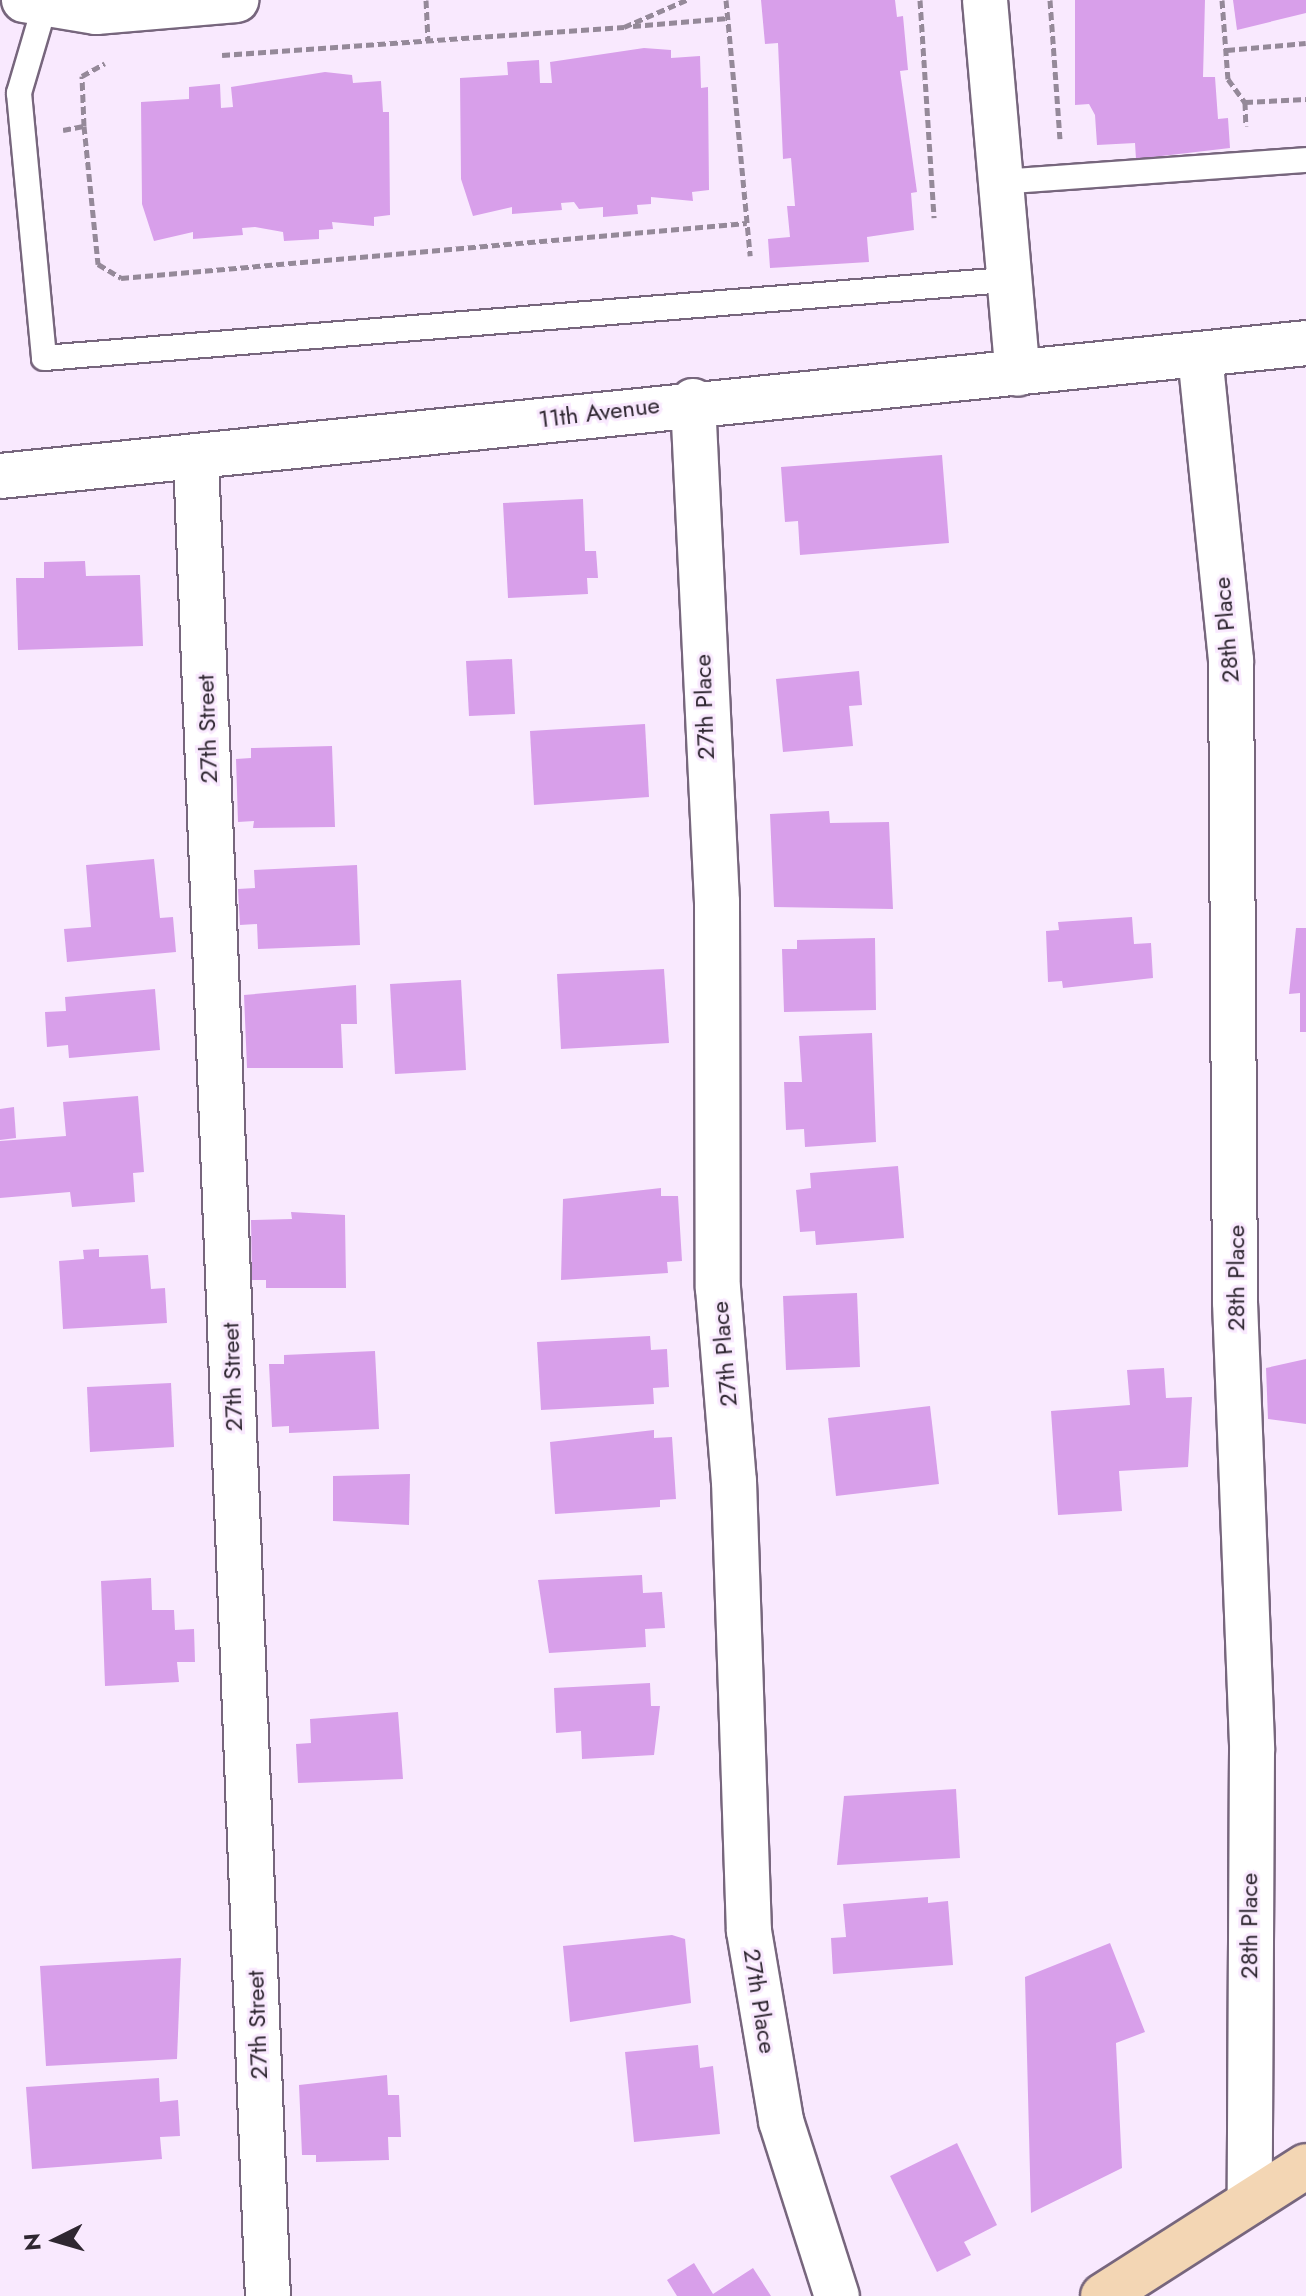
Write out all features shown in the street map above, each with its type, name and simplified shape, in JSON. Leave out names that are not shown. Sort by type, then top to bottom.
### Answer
[{"type":"main road","points":[[1103,2296],[1306,2166]]},
{"type":"street","points":[[34,4],[96,12],[236,0]]},
{"type":"street","points":[[985,0],[1006,280],[1018,374]]},
{"type":"street","name":"11th Avenue","points":[[0,476],[196,458],[693,401],[1018,374],[1306,343]]},
{"type":"street","name":"28th Place","points":[[1200,355],[1231,660],[1235,1302],[1252,1751],[1250,2202]]},
{"type":"street","name":"27th Place","points":[[693,401],[717,902],[718,1288],[734,1481],[749,1931],[781,2121],[837,2296]]},
{"type":"street","name":"27th Street","points":[[196,458],[268,2296]]},
{"type":"lane","points":[[34,4],[19,93],[44,358],[1006,280]]},
{"type":"lane","points":[[999,182],[1306,160]]},
{"type":"path","points":[[426,0],[428,41]]},
{"type":"path","points":[[624,27],[686,0]]},
{"type":"path","points":[[726,0],[750,256]]},
{"type":"path","points":[[920,0],[934,218]]},
{"type":"path","points":[[1050,0],[1061,144],[1076,143]]},
{"type":"path","points":[[1222,0],[1228,79],[1245,102],[1246,133],[1231,134]]},
{"type":"path","points":[[213,56],[728,18]]},
{"type":"path","points":[[1227,50],[1306,43]]},
{"type":"path","points":[[121,62],[82,76],[98,264],[121,278],[747,223]]},
{"type":"path","points":[[1245,102],[1306,99]]},
{"type":"path","points":[[22,137],[84,126]]},
{"type":"building","points":[[761,0],[895,0],[897,17],[903,16],[908,70],[900,71],[917,192],[911,193],[914,230],[867,237],[869,262],[770,268],[768,239],[790,237],[787,206],[795,206],[791,158],[783,159],[778,43],[765,44]]},
{"type":"building","points":[[1075,0],[1205,0],[1203,77],[1215,77],[1218,119],[1228,118],[1230,148],[1136,159],[1135,143],[1097,145],[1095,115],[1089,104],[1075,105]]},
{"type":"building","points":[[1233,0],[1306,0],[1306,13],[1237,30]]},
{"type":"building","points":[[644,48],[671,50],[671,58],[700,56],[701,88],[708,87],[709,190],[692,192],[693,201],[651,197],[651,204],[637,205],[638,214],[603,217],[603,207],[579,209],[574,202],[561,203],[562,210],[512,214],[512,207],[473,216],[461,179],[460,78],[508,75],[507,62],[539,60],[540,83],[552,83],[550,62]]},
{"type":"building","points":[[325,72],[352,75],[353,83],[381,81],[383,112],[389,112],[390,215],[374,217],[374,226],[332,222],[333,229],[319,230],[319,239],[284,241],[283,232],[255,227],[242,228],[243,235],[193,239],[193,232],[154,241],[142,204],[141,102],[189,99],[189,87],[220,84],[221,108],[233,107],[231,87]]},
{"type":"building","points":[[942,455],[949,543],[800,555],[798,521],[785,522],[781,467]]},
{"type":"building","points":[[583,499],[585,551],[596,551],[598,578],[587,578],[588,594],[508,598],[503,503]]},
{"type":"building","points":[[85,561],[86,576],[140,575],[143,646],[18,650],[16,578],[44,578],[44,562]]},
{"type":"building","points":[[512,659],[515,714],[469,716],[466,661]]},
{"type":"building","points":[[859,671],[862,705],[849,706],[853,746],[783,752],[776,679]]},
{"type":"building","points":[[645,724],[649,797],[534,805],[530,731]]},
{"type":"building","points":[[332,746],[335,827],[253,828],[254,821],[238,822],[236,759],[251,758],[251,748]]},
{"type":"building","points":[[829,811],[830,823],[889,822],[893,909],[774,907],[770,814]]},
{"type":"building","points":[[154,859],[160,918],[173,917],[176,952],[67,962],[64,929],[91,927],[86,865]]},
{"type":"building","points":[[357,865],[360,945],[258,949],[257,924],[240,925],[238,889],[255,888],[254,870]]},
{"type":"building","points":[[1132,917],[1134,944],[1151,943],[1153,978],[1063,988],[1062,981],[1048,982],[1046,931],[1059,930],[1058,922]]},
{"type":"building","points":[[1296,928],[1306,928],[1306,1032],[1300,1032],[1300,993],[1289,994]]},
{"type":"building","points":[[875,938],[876,1010],[784,1012],[782,949],[797,949],[797,940]]},
{"type":"building","points":[[664,969],[669,1043],[561,1049],[557,974]]},
{"type":"building","points":[[461,980],[466,1070],[395,1074],[390,984]]},
{"type":"building","points":[[356,985],[357,1024],[341,1024],[343,1068],[247,1068],[244,995]]},
{"type":"building","points":[[155,989],[160,1050],[69,1058],[68,1045],[47,1047],[45,1012],[66,1011],[65,997]]},
{"type":"building","points":[[872,1033],[876,1142],[805,1147],[804,1129],[786,1130],[784,1082],[802,1082],[799,1036]]},
{"type":"building","points":[[138,1096],[144,1172],[133,1173],[135,1202],[72,1207],[70,1192],[0,1198],[0,1141],[66,1136],[63,1102]]},
{"type":"building","points":[[14,1107],[16,1138],[0,1140],[0,1109]]},
{"type":"building","points":[[898,1166],[904,1238],[816,1245],[815,1231],[800,1232],[796,1190],[811,1188],[810,1173]]},
{"type":"building","points":[[661,1188],[661,1196],[678,1196],[682,1261],[667,1262],[668,1273],[561,1280],[563,1199]]},
{"type":"building","points":[[291,1212],[345,1215],[346,1288],[266,1288],[266,1280],[252,1280],[251,1220],[292,1219]]},
{"type":"building","points":[[99,1249],[99,1257],[148,1255],[151,1289],[165,1288],[167,1323],[63,1329],[59,1261],[84,1259],[83,1250]]},
{"type":"building","points":[[857,1293],[860,1367],[786,1370],[783,1296]]},
{"type":"building","points":[[650,1336],[651,1350],[667,1349],[669,1387],[653,1388],[654,1404],[541,1410],[537,1342]]},
{"type":"building","points":[[375,1351],[379,1429],[289,1433],[289,1426],[272,1427],[269,1364],[284,1364],[284,1355]]},
{"type":"building","points":[[1306,1359],[1306,1424],[1268,1419],[1266,1368]]},
{"type":"building","points":[[1164,1368],[1166,1398],[1192,1397],[1188,1467],[1119,1471],[1122,1511],[1058,1515],[1051,1411],[1130,1405],[1127,1370]]},
{"type":"building","points":[[171,1383],[174,1447],[90,1452],[87,1387]]},
{"type":"building","points":[[930,1406],[939,1484],[836,1496],[828,1418]]},
{"type":"building","points":[[654,1430],[654,1438],[672,1437],[676,1499],[660,1500],[660,1507],[555,1514],[550,1442]]},
{"type":"building","points":[[410,1474],[409,1525],[333,1521],[333,1476]]},
{"type":"building","points":[[642,1575],[643,1593],[662,1592],[665,1628],[645,1629],[646,1647],[549,1653],[538,1580]]},
{"type":"building","points":[[151,1578],[152,1610],[174,1610],[175,1630],[194,1629],[195,1662],[177,1662],[179,1682],[105,1686],[101,1581]]},
{"type":"building","points":[[650,1683],[651,1706],[660,1706],[654,1755],[582,1759],[581,1731],[556,1733],[554,1688]]},
{"type":"building","points":[[398,1712],[403,1779],[298,1783],[296,1744],[311,1743],[310,1719]]},
{"type":"building","points":[[956,1789],[960,1858],[837,1865],[844,1796]]},
{"type":"building","points":[[928,1897],[928,1903],[948,1901],[953,1965],[833,1974],[831,1938],[846,1937],[843,1904]]},
{"type":"building","points":[[672,1935],[685,1939],[691,2003],[570,2022],[563,1946]]},
{"type":"building","points":[[1110,1943],[1145,2032],[1116,2043],[1122,2168],[1031,2213],[1025,1977]]},
{"type":"building","points":[[181,1958],[177,2059],[46,2066],[40,1966]]},
{"type":"building","points":[[698,2045],[700,2068],[713,2066],[720,2134],[634,2142],[625,2052]]},
{"type":"building","points":[[387,2075],[388,2095],[399,2095],[401,2137],[388,2137],[389,2160],[316,2162],[316,2155],[302,2155],[299,2085]]},
{"type":"building","points":[[159,2078],[160,2102],[178,2100],[180,2136],[160,2137],[162,2159],[32,2169],[26,2087]]},
{"type":"building","points":[[957,2143],[997,2225],[964,2242],[971,2255],[937,2272],[890,2176]]},
{"type":"building","points":[[694,2263],[713,2294],[753,2268],[771,2296],[677,2296],[667,2280]]}]
